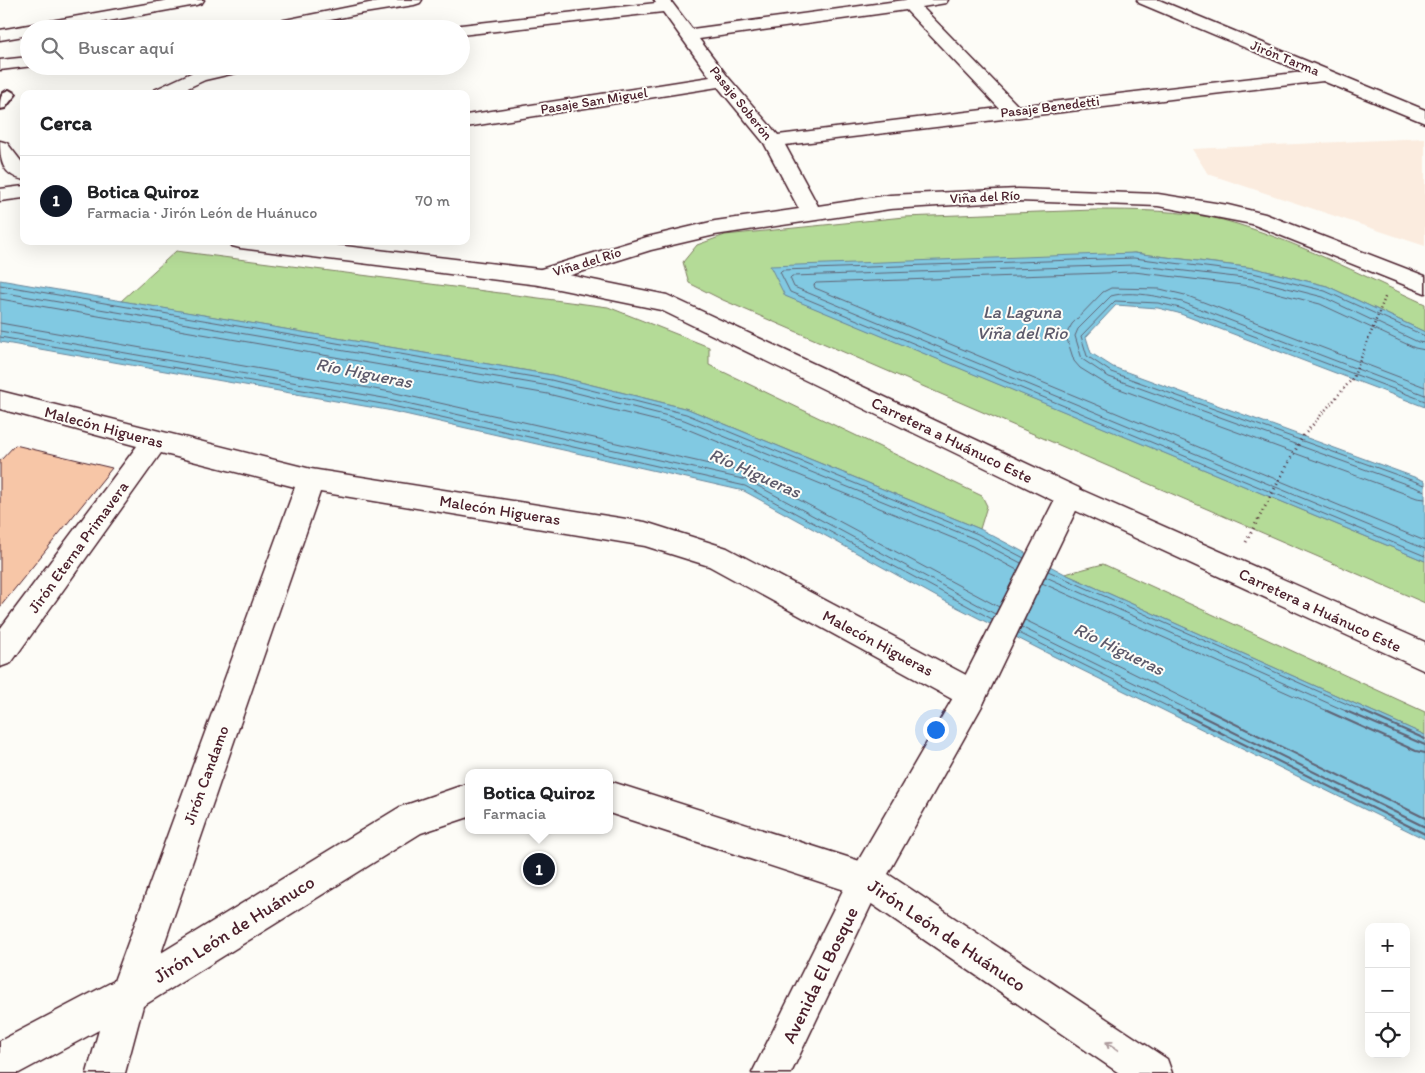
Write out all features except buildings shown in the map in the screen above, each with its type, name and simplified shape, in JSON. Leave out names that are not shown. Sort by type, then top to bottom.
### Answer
[{"type":"main road","points":[[86,20],[196,0]]},
{"type":"main road","points":[[307,20],[414,0]]},
{"type":"main road","points":[[688,35],[940,0]]},
{"type":"main road","name":"Jirón Tarma","points":[[1145,0],[1326,74],[1425,117]]},
{"type":"main road","points":[[470,29],[664,3]]},
{"type":"main road","name":"Pasaje Soberón","points":[[664,3],[722,81],[773,141],[811,212]]},
{"type":"main road","points":[[911,4],[1012,112]]},
{"type":"main road","points":[[0,35],[20,32]]},
{"type":"main road","points":[[0,65],[20,63]]},
{"type":"main road","name":"Pasaje Benedetti","points":[[773,141],[1326,74]]},
{"type":"main road","points":[[169,90],[203,75]]},
{"type":"main road","name":"Pasaje San Miguel","points":[[470,120],[722,81]]},
{"type":"main road","points":[[0,146],[20,168]]},
{"type":"main road","points":[[0,195],[20,192]]},
{"type":"main road","name":"Viña del Río","points":[[539,277],[647,244],[714,228],[811,212],[890,202],[1018,195],[1158,200],[1228,212],[1258,219],[1395,271],[1425,285]]},
{"type":"main road","name":"Carretera a Huánuco Este","points":[[273,245],[539,277],[667,303],[1070,496],[1425,657]]},
{"type":"main road","name":"Malecón Higueras","points":[[0,400],[156,442],[311,480],[645,534],[717,557],[972,694]]},
{"type":"main road","name":"Jirón Eterna Primavera","points":[[0,653],[156,442]]},
{"type":"main road","name":"Jirón Candamo","points":[[106,1073],[128,994],[311,480]]},
{"type":"main road","name":"Avenida El Bosque","points":[[771,1073],[866,880],[972,694],[1070,496]]},
{"type":"main road","name":"Jirón León de Huánuco","points":[[613,798],[866,880],[1153,1073]]},
{"type":"main road","name":"Jirón León de Huánuco","points":[[0,1062],[128,994],[412,820],[465,801]]},
{"type":"lane","points":[[0,105],[9,94]]},
{"type":"path","points":[[1231,569],[1303,436],[1352,378],[1395,271]]},
{"type":"shaded area","points":[[1425,138],[1425,246],[1208,174],[1192,149]]},
{"type":"green space","points":[[1094,210],[1192,214],[1223,220],[1275,237],[1326,258],[1425,304],[1425,332],[1327,286],[1254,268],[1134,253],[786,296],[1425,561],[1425,603],[723,300],[689,283],[683,262],[697,245],[725,235],[904,217]]},
{"type":"green space","points":[[176,251],[608,307],[709,347],[709,365],[982,496],[987,506],[980,529],[688,409],[552,375],[121,301]]},
{"type":"green space","points":[[1103,564],[1425,712],[1425,735],[1065,574]]},
{"type":"water","name":"La Laguna Viña del Rio","points":[[1134,253],[1254,268],[1327,286],[1425,332],[1425,407],[1178,313],[1158,308],[1116,305],[1086,337],[1091,353],[1113,367],[1425,481],[1425,561],[785,296],[770,266]]},
{"type":"water","name":"Río Higueras","points":[[0,280],[552,375],[688,409],[980,529],[1065,574],[1425,735],[1425,839],[937,597],[744,491],[387,410],[0,342]]},
{"type":"place","name":"Botica Quiroz","points":[[539,869]]}]
